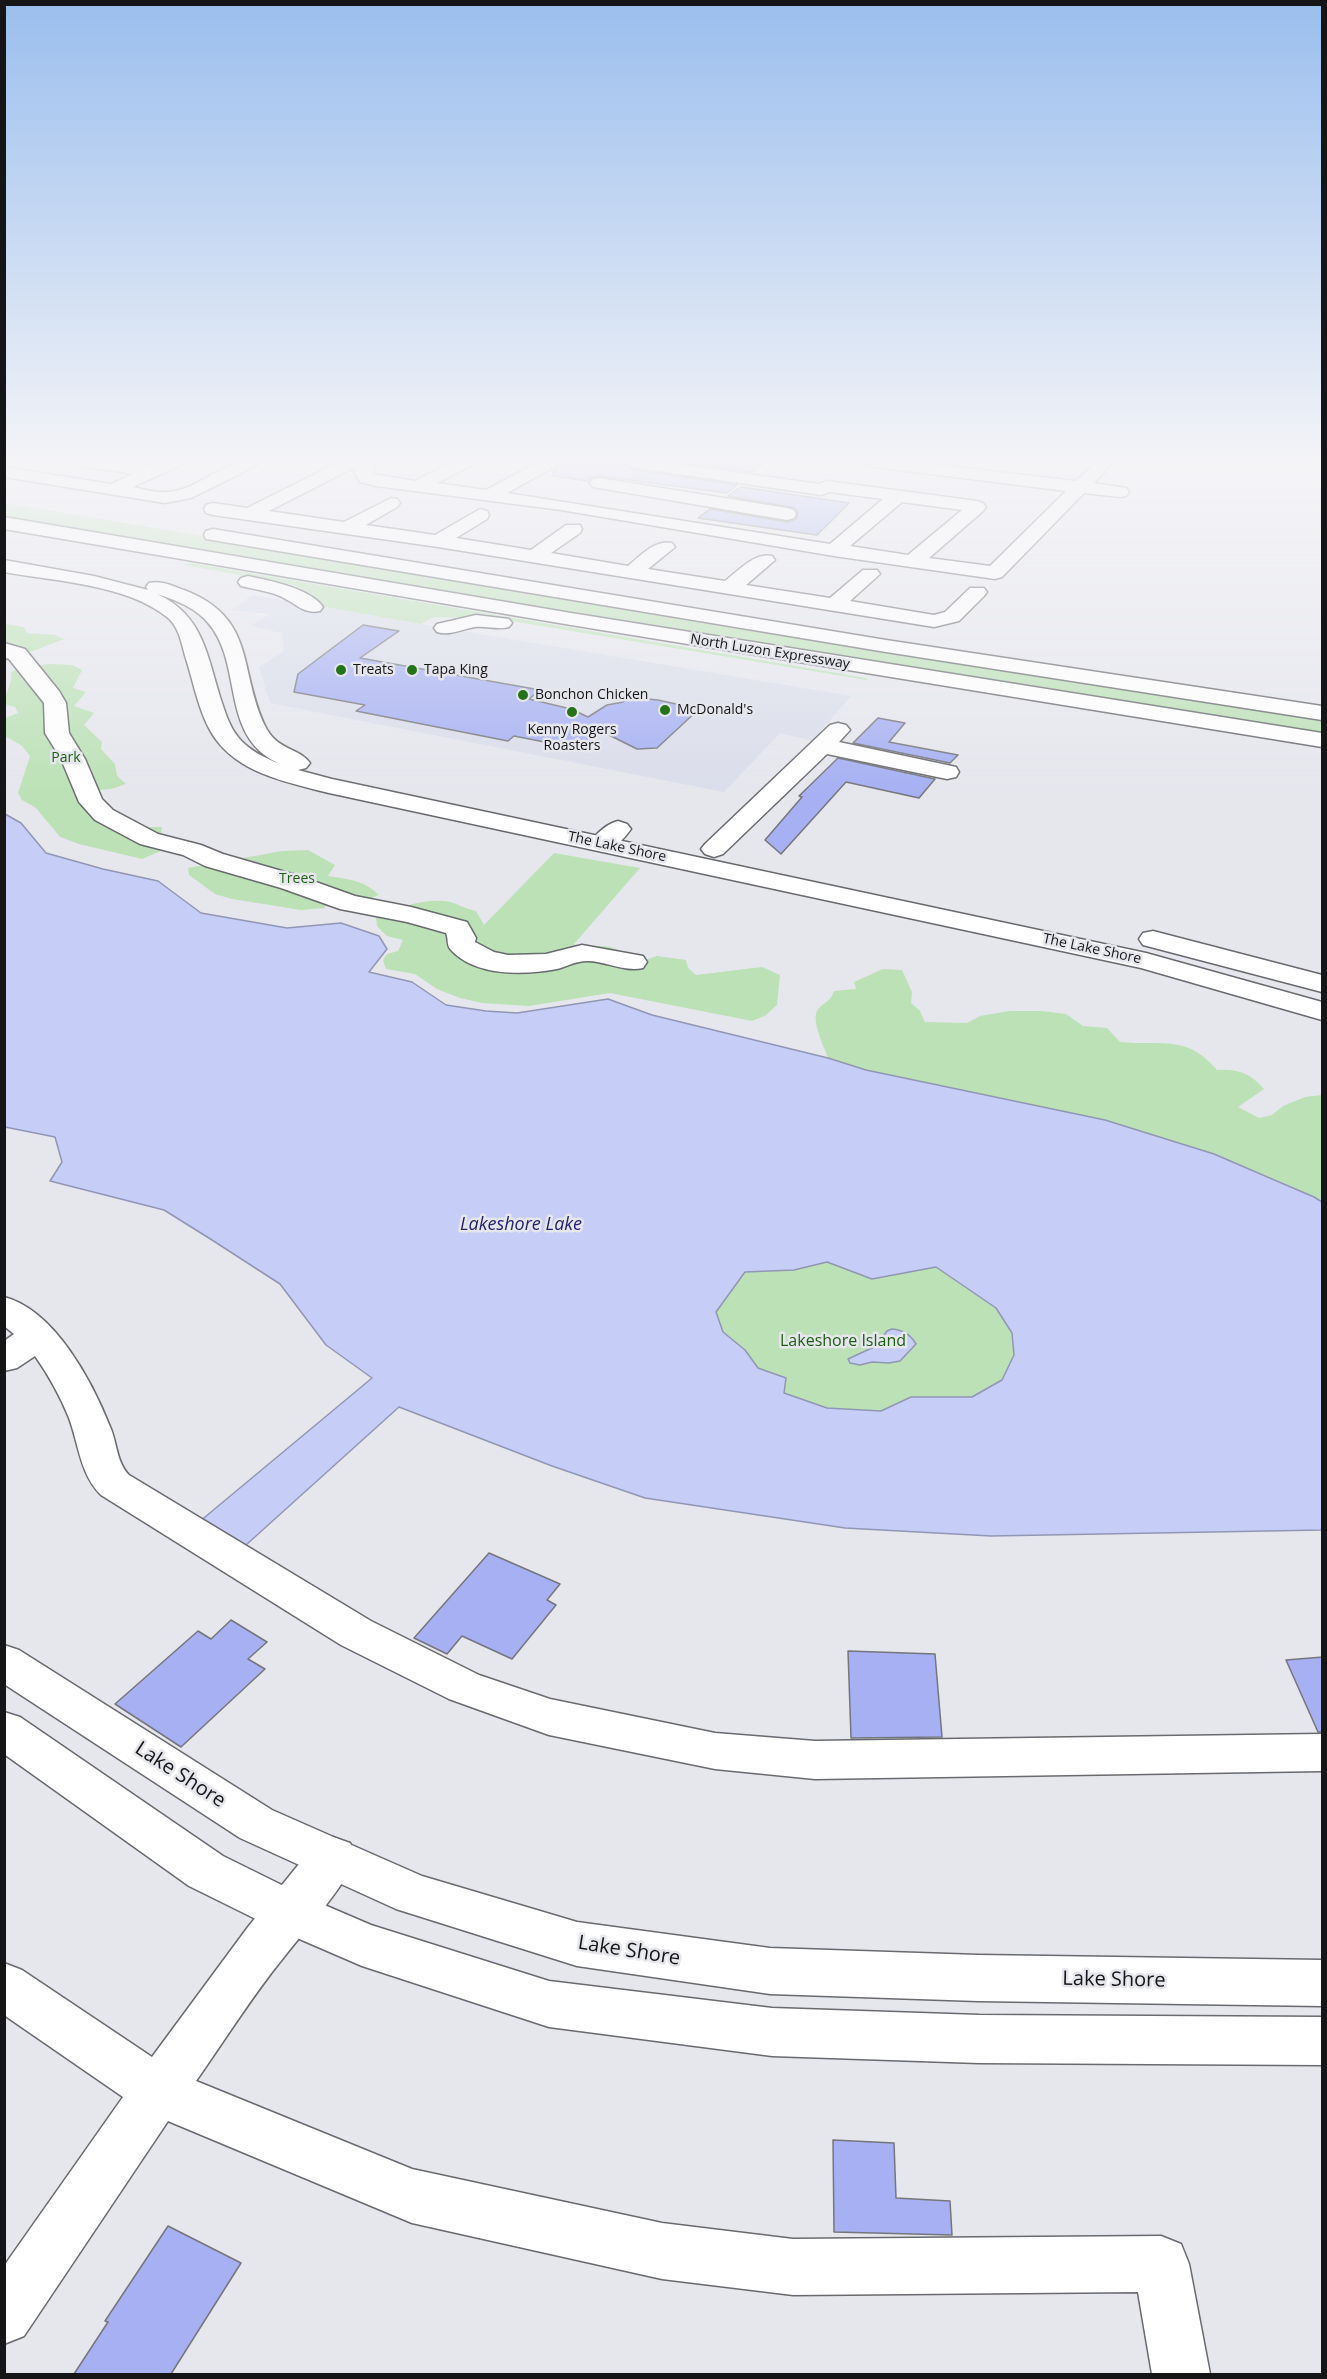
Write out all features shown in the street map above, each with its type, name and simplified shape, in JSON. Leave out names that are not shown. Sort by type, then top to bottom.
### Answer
[{"type":"main road","name":"The Lake Shore","points":[[41,573],[120,588],[151,598],[176,613],[186,628],[222,732],[235,748],[258,763],[329,786],[610,837],[714,849],[1163,942],[1323,984]]},
{"type":"main road","name":"The Lake Shore","points":[[93,573],[137,581],[178,594],[202,607],[217,621],[229,639],[253,726],[276,753],[319,773],[1146,960],[1323,1011]]},
{"type":"main road","points":[[204,573],[270,586],[287,592],[313,607]]},
{"type":"main road","name":"North Luzon Expressway","points":[[299,573],[642,631],[1323,740]]},
{"type":"main road","name":"North Luzon Expressway","points":[[441,573],[875,644],[1323,713]]},
{"type":"main road","points":[[639,573],[934,621],[952,617],[977,592]]},
{"type":"main road","points":[[730,587],[748,573]]},
{"type":"main road","points":[[835,604],[870,574]]},
{"type":"main road","points":[[444,628],[476,621],[498,623],[879,685],[1121,718],[1214,723]]},
{"type":"main road","points":[[4,649],[17,654],[26,663],[39,677],[55,703],[57,733],[73,759],[91,802],[104,815],[149,839],[290,882],[349,903],[411,915],[458,928],[462,938],[461,945],[472,954],[501,964],[541,963],[563,959],[577,953],[633,962]]},
{"type":"main road","points":[[208,690],[242,686]]},
{"type":"main road","points":[[714,849],[830,738],[947,772]]},
{"type":"main road","points":[[5,1309],[38,1335],[79,1396],[95,1438],[101,1468],[106,1478],[115,1485],[356,1633],[464,1688],[549,1718],[715,1751],[815,1760],[1323,1753]]},
{"type":"main road","points":[[4,1359],[38,1335]]},
{"type":"main road","name":"Lake Shore","points":[[4,1662],[256,1824],[413,1894],[577,1944],[770,1971],[978,1978],[1323,1983]]},
{"type":"main road","points":[[4,1730],[206,1871],[291,1913],[362,1944],[549,2004],[772,2032],[979,2039],[1323,2041]]},
{"type":"main road","points":[[4,2316],[158,2091],[265,1943],[333,1857]]},
{"type":"main road","points":[[4,1986],[158,2091],[412,2196],[662,2251],[793,2267],[1161,2264],[1181,2374]]},
{"type":"shaded area","points":[[253,595],[851,696],[812,741],[780,733],[724,792],[270,703],[259,667],[284,651],[282,633],[250,626],[270,614],[231,610]]},
{"type":"green space","points":[[228,573],[250,573],[867,680],[493,618],[434,617],[421,624],[313,605],[314,595],[294,585]]},
{"type":"green space","points":[[330,573],[425,573],[839,642],[1322,717],[1322,734],[834,657]]},
{"type":"green space","points":[[5,624],[24,627],[27,633],[55,635],[64,639],[5,662]]},
{"type":"green space","name":"Park","points":[[49,664],[72,665],[82,670],[73,688],[86,692],[74,706],[94,713],[84,725],[102,742],[101,749],[115,764],[117,776],[126,784],[111,789],[85,791],[133,827],[162,827],[160,840],[170,847],[142,859],[79,844],[60,837],[36,808],[22,800],[18,793],[30,756],[22,746],[5,736],[5,718],[18,713],[15,707],[5,704],[6,696],[11,672],[20,668]]},
{"type":"green space","name":"Trees","points":[[308,850],[335,865],[328,876],[362,883],[379,895],[357,903],[330,901],[324,908],[301,910],[232,899],[215,894],[189,875],[188,868],[282,851]]},
{"type":"green space","points":[[554,853],[640,868],[574,944],[582,949],[606,946],[639,962],[657,956],[686,960],[688,968],[696,975],[762,967],[780,975],[777,1005],[765,1016],[752,1021],[610,993],[529,1006],[482,1003],[437,989],[415,974],[386,969],[383,960],[387,954],[398,951],[403,940],[387,936],[377,926],[376,918],[418,903],[445,901],[476,911],[484,925]]},
{"type":"green space","points":[[883,969],[902,970],[912,992],[911,1003],[920,1011],[925,1022],[967,1023],[980,1016],[1009,1011],[1042,1011],[1066,1014],[1083,1026],[1107,1028],[1120,1042],[1184,1046],[1206,1059],[1217,1070],[1243,1073],[1259,1084],[1264,1089],[1238,1107],[1259,1118],[1272,1115],[1283,1106],[1305,1097],[1322,1095],[1322,1202],[1243,1166],[1151,1134],[1057,1110],[866,1070],[828,1058],[816,1025],[816,1013],[819,1008],[834,991],[856,989],[854,982]]},
{"type":"green space","name":"Lakeshore Island","points":[[827,1262],[872,1279],[936,1267],[996,1308],[1012,1333],[1014,1355],[1002,1380],[972,1397],[912,1397],[881,1411],[827,1408],[784,1393],[786,1378],[758,1368],[745,1350],[723,1332],[716,1312],[745,1272],[794,1270]]},
{"type":"water","name":"Lakeshore Lake","points":[[5,814],[21,823],[46,853],[158,881],[201,913],[287,928],[341,923],[379,936],[387,949],[369,972],[412,982],[446,1005],[517,1013],[608,999],[652,1015],[828,1058],[866,1070],[1105,1120],[1214,1154],[1322,1202],[1322,1530],[991,1536],[845,1528],[645,1498],[552,1466],[399,1407],[246,1545],[199,1522],[372,1378],[326,1345],[280,1284],[164,1210],[50,1181],[62,1162],[55,1137],[5,1127]],"holes":[[[827,1262],[872,1279],[936,1267],[996,1308],[1012,1333],[1014,1355],[1002,1380],[972,1397],[911,1397],[881,1411],[827,1408],[784,1393],[786,1378],[758,1368],[745,1350],[723,1332],[716,1312],[745,1272],[794,1270]]]},
{"type":"water","points":[[892,1329],[906,1333],[916,1344],[900,1361],[860,1365],[850,1363],[848,1359],[876,1346],[887,1331]]},
{"type":"building","points":[[363,625],[399,631],[360,658],[540,690],[529,699],[571,709],[588,717],[607,705],[623,702],[628,697],[658,700],[699,709],[657,748],[637,749],[601,731],[580,749],[514,736],[508,741],[356,711],[365,705],[294,692],[298,674]]},
{"type":"building","points":[[878,718],[905,723],[889,742],[958,755],[950,763],[853,743]]},
{"type":"building","points":[[838,758],[935,779],[919,798],[846,782],[781,854],[765,840],[802,797],[799,796]]},
{"type":"building","points":[[489,1553],[560,1584],[547,1600],[556,1605],[512,1659],[462,1636],[447,1654],[414,1638]]},
{"type":"building","points":[[231,1620],[267,1642],[248,1659],[265,1669],[181,1747],[115,1704],[198,1631],[211,1639]]},
{"type":"building","points":[[848,1651],[935,1654],[942,1737],[851,1738]]},
{"type":"building","points":[[1323,1657],[1323,1732],[1318,1732],[1286,1660]]},
{"type":"building","points":[[833,2140],[894,2143],[896,2198],[950,2201],[952,2235],[834,2232]]},
{"type":"building","points":[[168,2226],[241,2263],[171,2374],[74,2374],[108,2322],[105,2321]]},
{"type":"place","name":"Treats","points":[[341,670]]},
{"type":"place","name":"Tapa King","points":[[412,670]]},
{"type":"place","name":"Bonchon Chicken","points":[[523,695]]},
{"type":"place","name":"McDonald's","points":[[665,710]]},
{"type":"place","name":"Kenny Rogers Roasters","points":[[572,712]]}]
